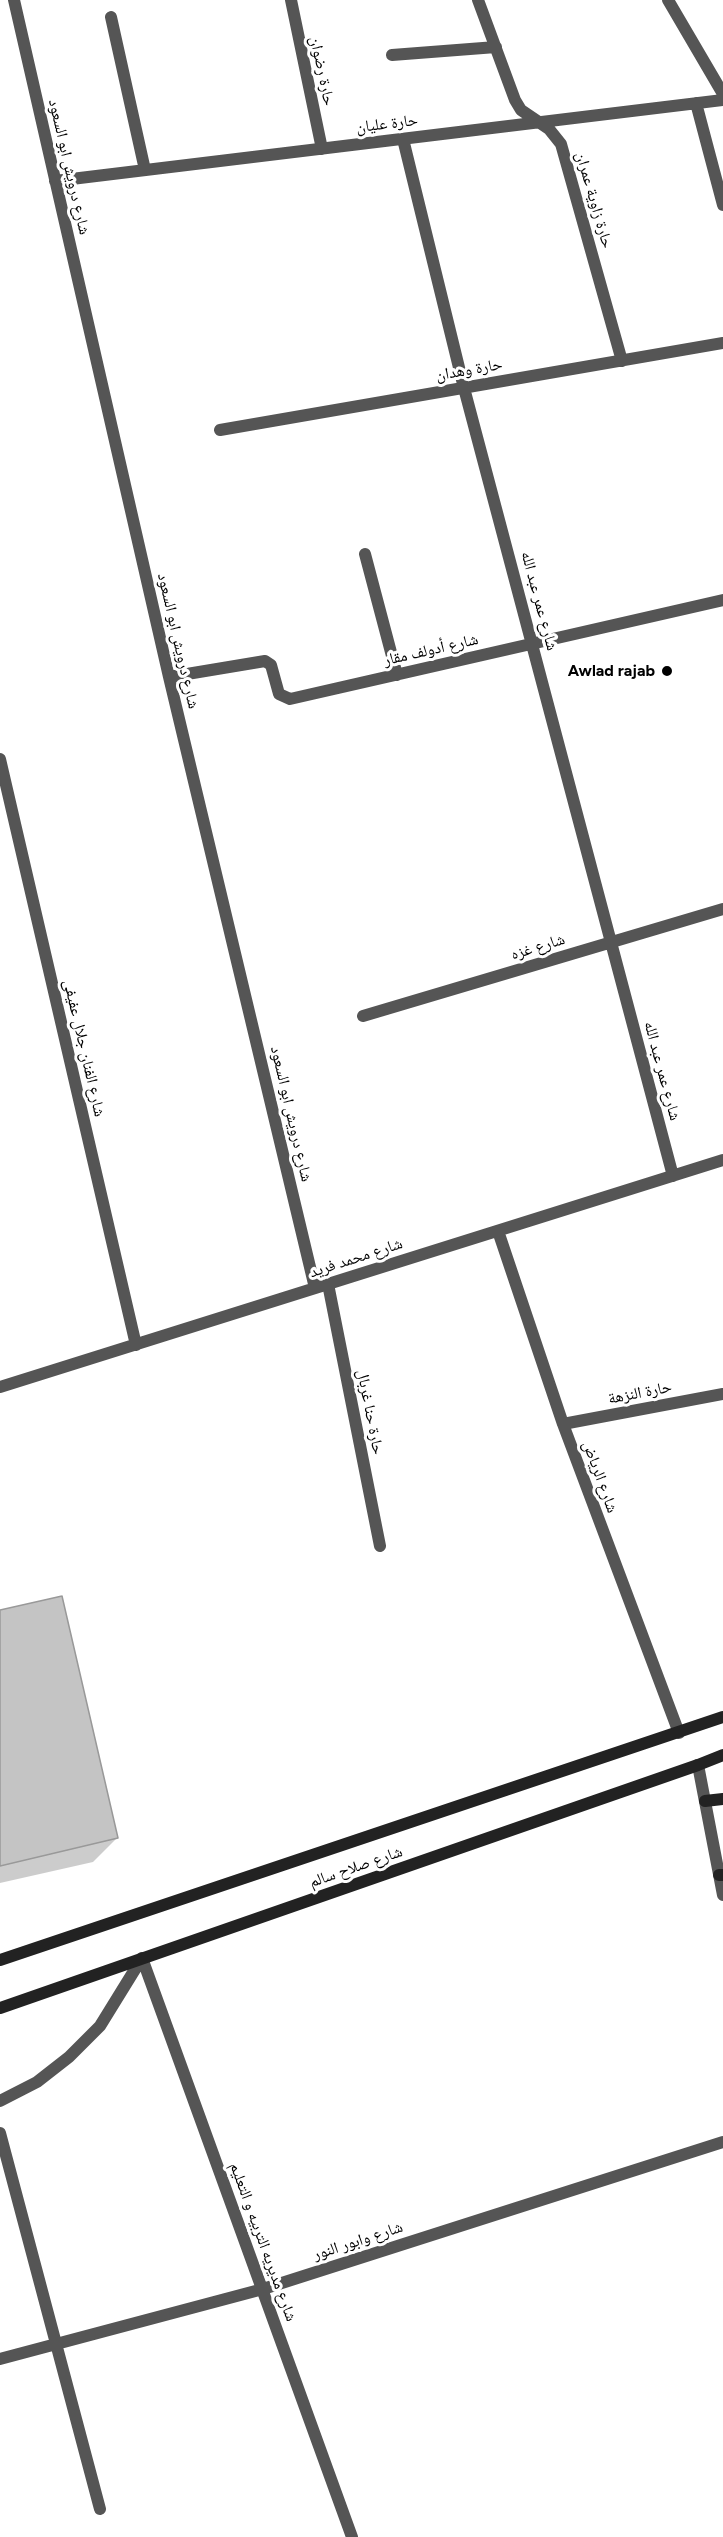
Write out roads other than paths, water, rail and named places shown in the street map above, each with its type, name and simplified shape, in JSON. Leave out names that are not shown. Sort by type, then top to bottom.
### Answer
[{"type":"street","name":"شارع درويش ابو السعود","points":[[14,0],[169,678],[315,1288]]},
{"type":"street","name":"حارة رضوان","points":[[291,0],[322,149]]},
{"type":"street","name":"حارة زاوية عمران","points":[[478,0],[515,100],[521,110],[556,136],[561,144],[622,361]]},
{"type":"street","points":[[668,0],[723,94]]},
{"type":"street","points":[[111,17],[145,170]]},
{"type":"street","points":[[392,54],[496,47]]},
{"type":"street","name":"حارة عليان","points":[[55,181],[723,100]]},
{"type":"street","points":[[696,103],[723,206]]},
{"type":"street","name":"شارع عمر عبد الله","points":[[403,139],[464,388],[673,1176]]},
{"type":"street","name":"حارة وهدان","points":[[220,430],[723,343]]},
{"type":"street","points":[[365,554],[397,675]]},
{"type":"street","name":"شارع أدولف مقار","points":[[169,678],[265,661],[271,665],[279,694],[290,699],[723,600]]},
{"type":"street","name":"شارع الفنان جلال عفيفى","points":[[0,759],[136,1345]]},
{"type":"street","name":"شارع غزه","points":[[363,1016],[723,909]]},
{"type":"street","name":"شارع محمد فريد","points":[[0,1387],[723,1160]]},
{"type":"street","name":"شارع الرياض","points":[[498,1231],[563,1424],[679,1733]]},
{"type":"street","name":"حارة حنا غربال","points":[[328,1284],[380,1546]]},
{"type":"street","name":"حارة النزهة","points":[[563,1424],[723,1395]]},
{"type":"street","name":"شارع صلاح سالم","points":[[0,1960],[723,1717]]},
{"type":"street","name":"شارع صلاح سالم","points":[[0,2008],[698,1766],[723,1755]]},
{"type":"street","points":[[698,1766],[721,1875],[723,1895]]},
{"type":"street","points":[[705,1801],[723,1799]]},
{"type":"street","points":[[0,2101],[36,2082],[69,2057],[100,2026],[142,1958]]},
{"type":"street","name":"شارع مديريه التربيه و التعليم","points":[[142,1958],[352,2537]]},
{"type":"street","points":[[0,2133],[100,2509]]},
{"type":"street","name":"شارع وابور النور","points":[[0,2359],[263,2289],[723,2142]]},
{"type":"place","name":"Awlad rajab","points":[[667,671]]}]
